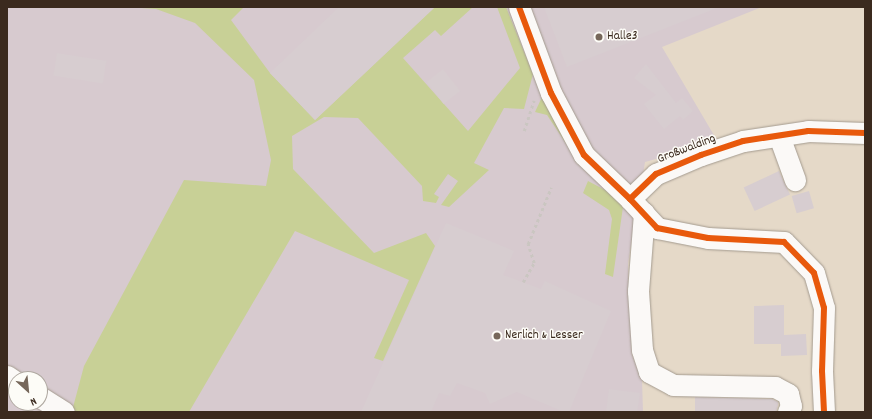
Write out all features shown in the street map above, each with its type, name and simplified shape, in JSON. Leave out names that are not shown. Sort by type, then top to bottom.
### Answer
[{"type":"street","points":[[519,7],[552,93],[584,155],[637,206],[657,228],[708,238],[784,242],[814,273],[824,308],[822,372],[824,412]]},
{"type":"street","name":"Großwalding","points":[[637,206],[656,174],[701,154],[743,141],[808,131],[865,133]]},
{"type":"street","points":[[779,136],[795,180]]},
{"type":"street","points":[[637,206],[638,291],[642,350],[649,372],[673,385],[775,387],[788,394],[791,406],[788,412]]},
{"type":"street","points":[[48,402],[64,412]]},
{"type":"path","points":[[524,131],[530,112]]},
{"type":"path","points":[[523,282],[534,263],[528,244],[551,188]]},
{"type":"shaded area","points":[[7,7],[762,7],[662,47],[718,142],[645,162],[628,263],[632,354],[642,380],[643,412],[7,412]]},
{"type":"green space","points":[[126,7],[244,7],[231,20],[270,73],[315,120],[435,7],[473,7],[441,36],[435,30],[403,58],[468,131],[520,68],[497,7],[506,7],[533,74],[524,109],[504,108],[474,163],[489,170],[449,207],[441,205],[458,181],[448,174],[434,194],[439,197],[436,203],[423,201],[422,186],[358,118],[324,117],[292,136],[293,169],[374,253],[426,233],[435,246],[383,361],[374,358],[409,280],[295,231],[189,412],[72,411],[84,366],[184,180],[266,186],[271,160],[254,80],[195,23],[156,9]]},
{"type":"green space","points":[[542,97],[575,157],[547,115],[535,112]]},
{"type":"green space","points":[[588,181],[624,200],[613,277],[605,274],[612,219],[609,210],[583,193]]},
{"type":"building","points":[[339,7],[435,7],[315,120],[270,73]]},
{"type":"building","name":"Halle3","points":[[544,7],[717,7],[717,8],[567,67]]},
{"type":"building","points":[[57,53],[106,61],[103,84],[53,76]]},
{"type":"building","points":[[646,64],[676,103],[682,98],[693,111],[683,120],[680,116],[664,129],[644,104],[656,95],[634,78]]},
{"type":"building","points":[[443,69],[460,91],[444,104],[426,82]]},
{"type":"building","points":[[779,171],[790,195],[755,211],[744,187]]},
{"type":"building","points":[[809,191],[814,208],[797,213],[792,196]]},
{"type":"building","name":"Nerlich & Lesser","points":[[446,223],[514,251],[503,275],[541,289],[545,281],[611,311],[569,412],[564,412],[517,392],[490,404],[485,393],[457,383],[450,396],[439,393],[431,412],[361,412]]},
{"type":"building","points":[[784,305],[784,335],[806,334],[807,355],[781,356],[781,344],[754,344],[754,306]]},
{"type":"building","points":[[609,389],[640,393],[637,412],[606,412]]},
{"type":"building","points":[[695,397],[772,399],[778,402],[778,405],[776,412],[695,412]]},
{"type":"cycle path","points":[[519,7],[551,93],[584,155],[630,199],[657,228],[708,238],[784,242],[814,273],[824,308],[822,371],[824,412]]},
{"type":"cycle path","points":[[630,199],[656,174],[701,155],[743,141],[808,131],[865,133]]},
{"type":"place","name":"Halle3","points":[[599,37]]},
{"type":"place","name":"Nerlich & Lesser","points":[[497,336]]}]
